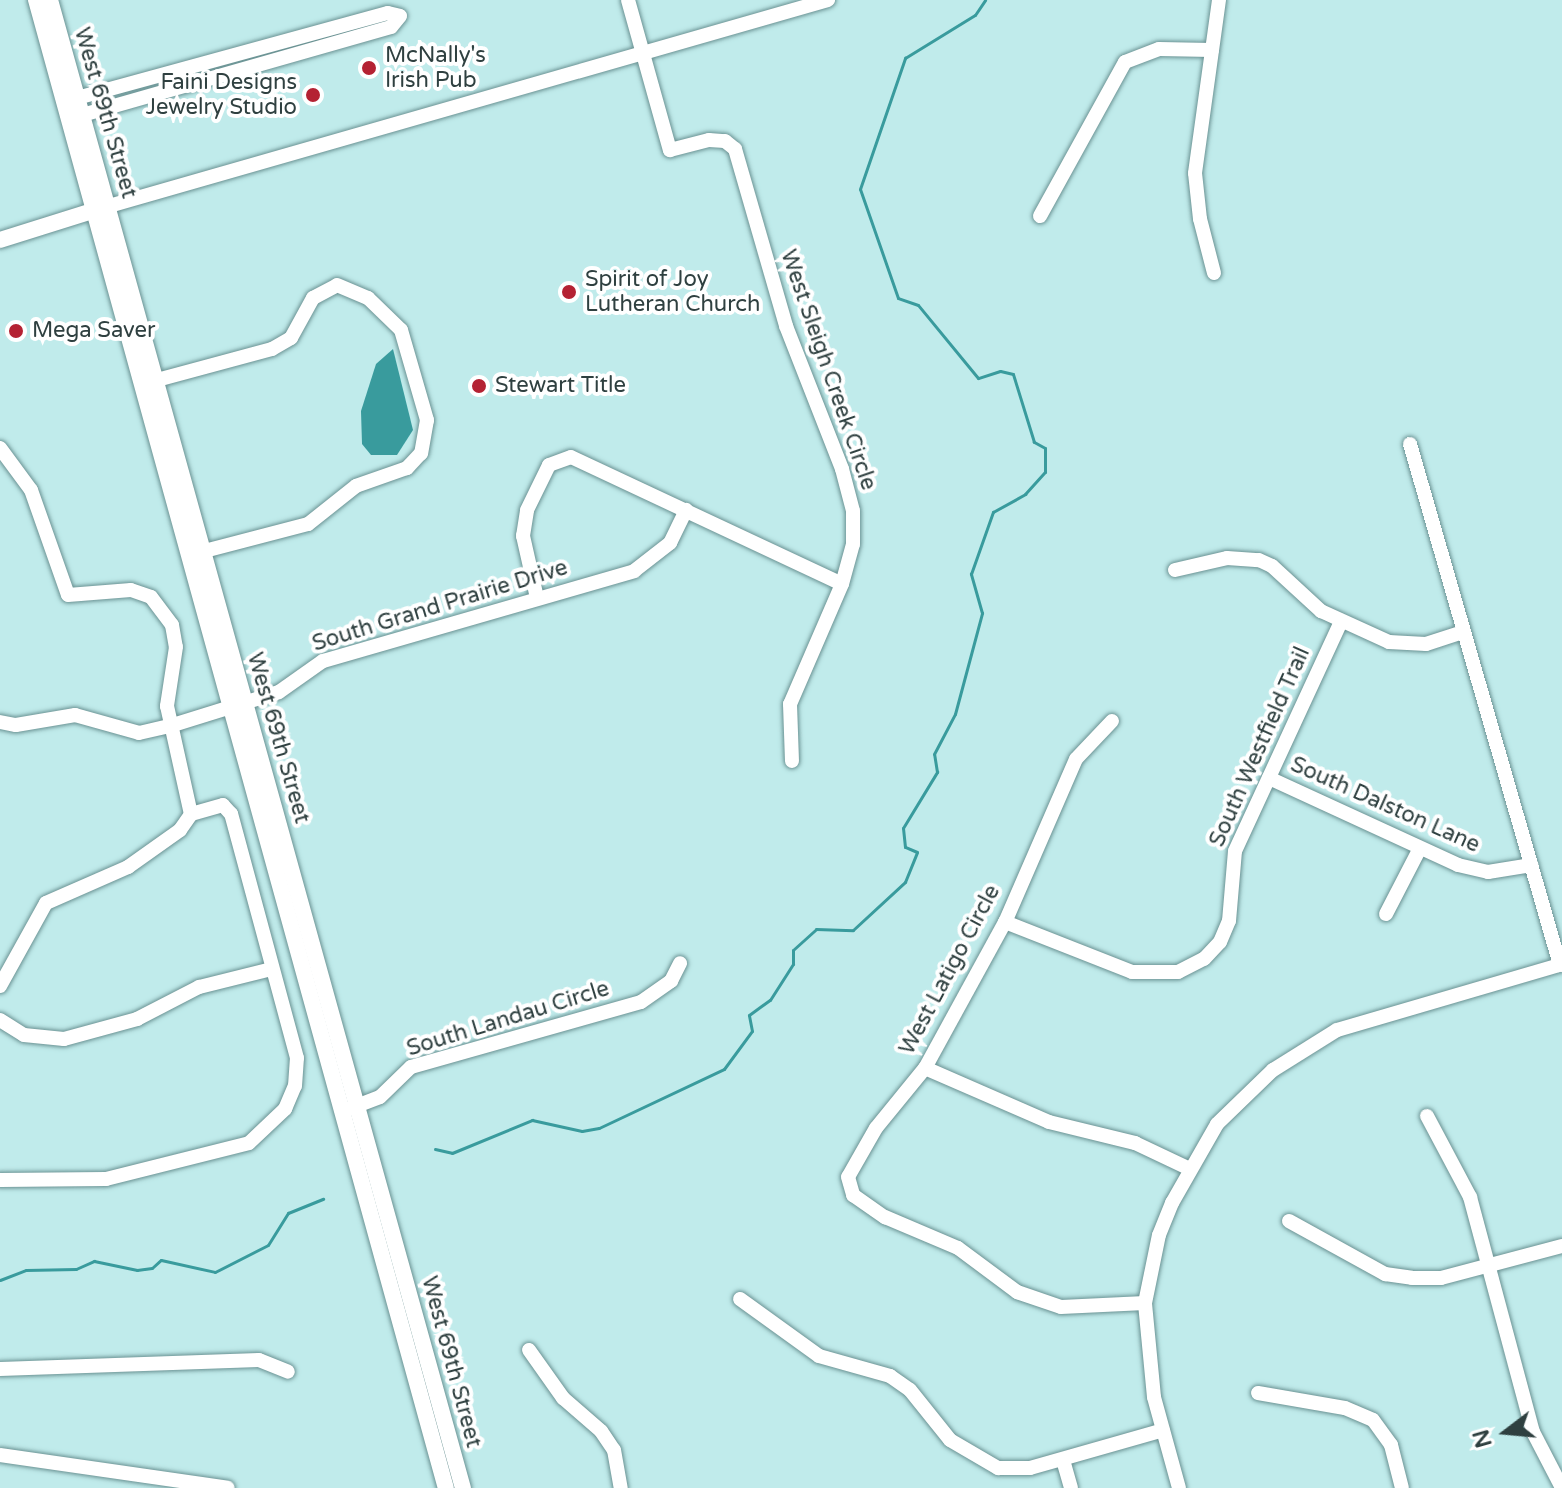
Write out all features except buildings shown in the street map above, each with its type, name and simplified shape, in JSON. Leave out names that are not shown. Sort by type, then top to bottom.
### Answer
[{"type":"main road","name":"West 69th Street","points":[[36,0],[157,380],[196,554]]},
{"type":"main road","name":"West 69th Street","points":[[50,0],[82,115],[102,208],[237,703],[301,963],[350,1109],[463,1488]]},
{"type":"main road","points":[[0,240],[102,208]]},
{"type":"main road","name":"West 69th Street","points":[[237,703],[318,959],[350,1109],[446,1488]]},
{"type":"main road","points":[[301,963],[318,959]]},
{"type":"street","points":[[628,0],[642,53]]},
{"type":"street","points":[[102,208],[828,0]]},
{"type":"street","points":[[1214,273],[1195,173],[1219,0]]},
{"type":"street","points":[[77,98],[388,13],[400,16],[391,27],[82,115]]},
{"type":"street","points":[[1040,216],[1125,62],[1159,49],[1212,50]]},
{"type":"street","name":"West Sleigh Creek Circle","points":[[642,53],[670,150],[709,140],[725,141],[735,149],[786,326],[842,469],[853,511],[853,544],[842,584],[790,704],[792,761]]},
{"type":"street","points":[[157,380],[272,349],[291,338],[313,298],[337,285],[368,298],[401,330],[427,420],[421,453],[407,468],[356,486],[308,524],[196,554]]},
{"type":"street","points":[[1179,1488],[1154,1397],[1145,1303],[1159,1235],[1188,1168],[1238,1099],[1273,1070],[1337,1030],[1561,964],[1410,444]]},
{"type":"street","points":[[0,448],[31,490],[68,595],[131,590],[151,597],[164,610],[176,647],[166,693],[191,814]]},
{"type":"street","points":[[537,598],[523,536],[527,510],[549,465],[559,457],[571,457],[842,584]]},
{"type":"street","name":"South Grand Prairie Drive","points":[[0,722],[16,725],[75,715],[139,733],[173,725],[279,692],[323,661],[634,571],[670,543],[686,510]]},
{"type":"street","points":[[1175,570],[1227,558],[1259,560],[1341,622],[1410,645],[1464,632]]},
{"type":"street","name":"South Westfield Trail","points":[[1005,922],[1132,972],[1178,972],[1204,959],[1220,942],[1229,921],[1235,851],[1341,622]]},
{"type":"street","name":"West Latigo Circle","points":[[1112,721],[1076,759],[1005,922],[925,1068],[856,1161],[848,1177],[853,1195],[885,1217],[958,1248],[1017,1292],[1037,1301],[1061,1307],[1145,1303]]},
{"type":"street","name":"South Dalston Lane","points":[[1269,778],[1420,848],[1488,872],[1531,865]]},
{"type":"street","points":[[0,986],[46,903],[128,867],[180,830],[191,814],[223,805],[231,814],[297,1058],[295,1086],[267,1130],[249,1143],[106,1179],[0,1180]]},
{"type":"street","points":[[1386,914],[1420,848]]},
{"type":"street","name":"South Landau Circle","points":[[350,1109],[380,1097],[411,1067],[641,1002],[671,981],[680,963]]},
{"type":"street","points":[[0,1020],[24,1035],[64,1039],[137,1019],[199,987],[272,969]]},
{"type":"street","points":[[925,1068],[1049,1122],[1135,1143],[1188,1168]]},
{"type":"street","points":[[1427,1116],[1470,1197],[1485,1266],[1533,1432],[1562,1488]]},
{"type":"street","points":[[1289,1221],[1385,1274],[1441,1278],[1562,1246]]},
{"type":"street","points":[[740,1299],[819,1356],[890,1376],[973,1457],[998,1468],[1063,1460],[1163,1430]]},
{"type":"street","points":[[529,1350],[563,1398],[601,1431],[614,1450],[621,1488]]},
{"type":"street","points":[[0,1369],[259,1360],[288,1372]]},
{"type":"street","points":[[1258,1393],[1345,1408],[1373,1420],[1391,1445],[1402,1488]]},
{"type":"street","points":[[0,1455],[228,1488]]},
{"type":"street","points":[[1063,1460],[1071,1488]]},
{"type":"water","points":[[393,349],[413,430],[397,455],[371,455],[362,444],[361,411],[376,364]]},
{"type":"waterway","points":[[435,1149],[452,1153],[532,1120],[582,1131],[599,1128],[724,1069],[752,1031],[749,1015],[770,1000],[793,964],[793,950],[816,929],[853,930],[905,882],[917,852],[905,847],[903,828],[937,772],[934,754],[955,714],[982,613],[971,574],[993,512],[1025,494],[1045,472],[1045,448],[1034,442],[1013,374],[1000,371],[978,378],[918,305],[898,298],[860,189],[905,58],[975,15],[985,0]]},
{"type":"waterway","points":[[0,1280],[26,1270],[76,1269],[94,1261],[137,1270],[152,1268],[161,1260],[215,1272],[268,1245],[288,1213],[323,1199]]},
{"type":"place","name":"McNally's Irish Pub","points":[[369,68]]},
{"type":"place","name":"Faini Designs Jewelry Studio","points":[[313,95]]},
{"type":"place","name":"Spirit of Joy Lutheran Church","points":[[569,292]]},
{"type":"place","name":"Mega Saver","points":[[16,331]]},
{"type":"place","name":"Stewart Title","points":[[479,386]]}]
